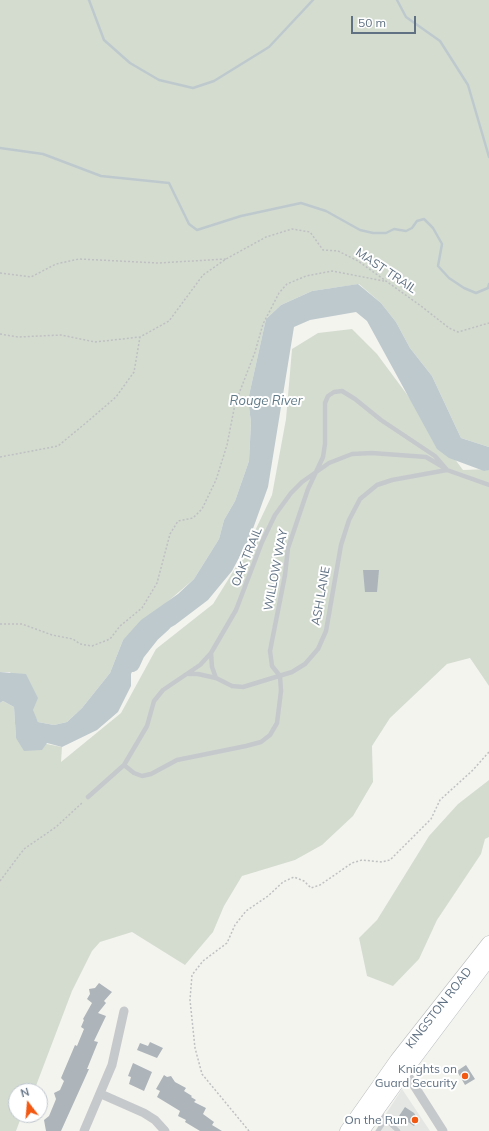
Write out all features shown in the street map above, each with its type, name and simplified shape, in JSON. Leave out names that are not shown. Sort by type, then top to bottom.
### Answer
[{"type":"main road","name":"KINGSTON ROAD","points":[[362,1131],[376,1111],[401,1065],[489,943]]},
{"type":"main road","name":"KINGSTON ROAD","points":[[401,1065],[489,959]]},
{"type":"main road","name":"KINGSTON ROAD","points":[[347,1131],[376,1111]]},
{"type":"street","points":[[84,1131],[101,1094],[112,1064],[124,1011]]},
{"type":"street","points":[[401,1065],[443,1131]]},
{"type":"street","points":[[101,1094],[144,1113],[165,1131]]},
{"type":"lane","name":"WILLOW WAY","points":[[124,765],[134,773],[142,776],[151,774],[178,760],[261,742],[270,735],[277,723],[281,691],[280,676],[272,666],[270,651],[285,575],[288,548],[301,506],[316,472],[325,444],[325,403],[328,396],[334,392],[342,391],[355,399],[381,420],[435,456],[448,470],[489,485]]},
{"type":"lane","name":"OAK TRAIL","points":[[88,797],[124,765],[147,726],[154,701],[163,690],[188,674],[211,654],[236,610],[262,542],[276,515],[290,493],[329,463],[352,454],[372,453],[426,457],[448,470]]},
{"type":"lane","name":"ASH LANE","points":[[188,674],[198,674],[216,678],[232,686],[243,687],[292,672],[305,664],[318,649],[326,631],[341,545],[349,520],[360,499],[376,485],[448,470]]},
{"type":"lane","points":[[211,654],[212,666],[216,678]]},
{"type":"lane","points":[[376,1111],[395,1130]]},
{"type":"lane","points":[[376,1111],[378,1131]]},
{"type":"path","name":"MAST TRAIL","points":[[0,334],[18,337],[61,335],[95,342],[140,337],[170,321],[203,275],[226,258],[266,236],[292,229],[310,232],[323,250],[338,251],[358,261],[449,328],[458,332],[489,323]]},
{"type":"path","points":[[0,273],[31,277],[56,264],[79,259],[158,263],[226,258]]},
{"type":"path","points":[[0,624],[22,624],[52,636],[73,639],[80,644],[92,646],[110,639],[120,626],[142,608],[157,583],[170,534],[178,521],[193,518],[202,509],[216,480],[227,445],[235,404],[255,352],[263,324],[279,293],[288,284],[306,276],[332,271],[384,281]]},
{"type":"path","points":[[0,457],[58,446],[87,422],[116,397],[134,372],[140,337]]},
{"type":"path","points":[[249,1131],[202,1074],[195,1048],[190,1000],[192,976],[203,961],[227,943],[235,924],[246,911],[268,896],[282,882],[294,877],[304,881],[311,888],[320,885],[352,863],[362,860],[382,862],[390,860],[430,819],[440,800],[473,770],[489,752]]},
{"type":"path","points":[[0,881],[24,849],[56,827],[88,797]]},
{"type":"shaded area","points":[[0,0],[489,0],[489,447],[461,438],[432,376],[410,348],[396,322],[381,303],[359,284],[312,291],[281,305],[266,319],[248,400],[251,422],[249,461],[235,501],[224,520],[219,539],[194,579],[123,640],[110,673],[82,708],[67,722],[54,725],[38,722],[10,672],[0,672]]},
{"type":"shaded area","points":[[352,329],[377,354],[463,470],[489,469],[489,686],[470,658],[447,664],[390,718],[372,746],[373,782],[353,816],[322,845],[295,860],[242,876],[224,906],[213,932],[185,965],[132,932],[100,942],[92,951],[72,991],[37,1083],[8,1083],[8,1123],[19,1123],[16,1131],[0,1131],[0,703],[3,701],[14,707],[16,738],[62,747],[61,762],[121,713],[156,649],[213,604],[244,554],[272,495],[286,419],[292,349],[318,333]]},
{"type":"shaded area","points":[[489,780],[489,837],[485,839],[481,854],[437,920],[419,959],[393,986],[367,976],[359,938],[377,920],[429,836],[458,804]]},
{"type":"shaded area","points":[[402,1089],[430,1131],[375,1131]]},
{"type":"water","name":"Rouge River","points":[[358,284],[381,303],[396,322],[410,348],[432,376],[461,438],[489,447],[489,470],[484,471],[449,458],[437,449],[367,321],[356,312],[310,320],[294,327],[268,487],[250,537],[232,571],[208,600],[175,625],[145,642],[131,674],[131,686],[118,712],[97,730],[62,747],[47,743],[42,750],[24,751],[16,738],[14,707],[3,701],[0,703],[0,672],[26,674],[38,698],[33,710],[38,722],[54,725],[67,722],[82,708],[110,673],[123,640],[141,620],[178,594],[194,579],[219,539],[224,520],[235,501],[249,461],[251,422],[248,400],[266,319],[281,305],[312,291]]},
{"type":"building","points":[[363,570],[379,570],[377,592],[365,592]]},
{"type":"building","points":[[99,983],[112,992],[104,1001],[106,1003],[98,1013],[106,1016],[94,1041],[98,1042],[87,1069],[89,1069],[61,1131],[46,1131],[45,1123],[48,1123],[48,1117],[56,1099],[54,1093],[60,1090],[64,1081],[61,1078],[75,1045],[77,1046],[84,1029],[81,1027],[84,1020],[83,1019],[92,1003],[87,999],[90,994],[89,989],[95,988]]},
{"type":"building","points":[[150,1042],[163,1048],[157,1058],[137,1050],[140,1043],[148,1046]]},
{"type":"building","points":[[133,1063],[152,1072],[144,1091],[129,1084],[131,1077],[128,1076]]},
{"type":"building","name":"Knights on Guard Security","points":[[466,1065],[475,1079],[465,1085],[457,1071]]},
{"type":"building","points":[[164,1075],[167,1077],[171,1076],[175,1082],[186,1088],[184,1091],[196,1100],[194,1102],[206,1108],[203,1114],[214,1122],[212,1125],[222,1131],[200,1131],[185,1122],[186,1120],[178,1116],[180,1111],[157,1097],[160,1091],[156,1089]]},
{"type":"building","points":[[405,1107],[414,1113],[418,1120],[414,1126],[399,1116]]},
{"type":"waterway","points":[[89,0],[104,40],[130,63],[159,80],[193,88],[214,81],[269,47],[313,0]]},
{"type":"waterway","points":[[397,0],[406,17],[440,41],[468,85],[489,157]]},
{"type":"waterway","points":[[0,148],[43,154],[101,176],[169,183],[189,224],[197,230],[241,216],[301,203],[326,211],[360,230],[373,233],[386,233],[394,229],[406,231],[412,228],[417,221],[424,219],[433,228],[442,244],[438,266],[449,278],[464,288],[476,293],[488,288],[489,284]]},
{"type":"waterway","name":"Rouge River","points":[[132,664],[137,653],[152,634],[163,624]]},
{"type":"place","name":"Knights on Guard Security","points":[[465,1076]]},
{"type":"place","name":"On the Run","points":[[415,1120]]}]
